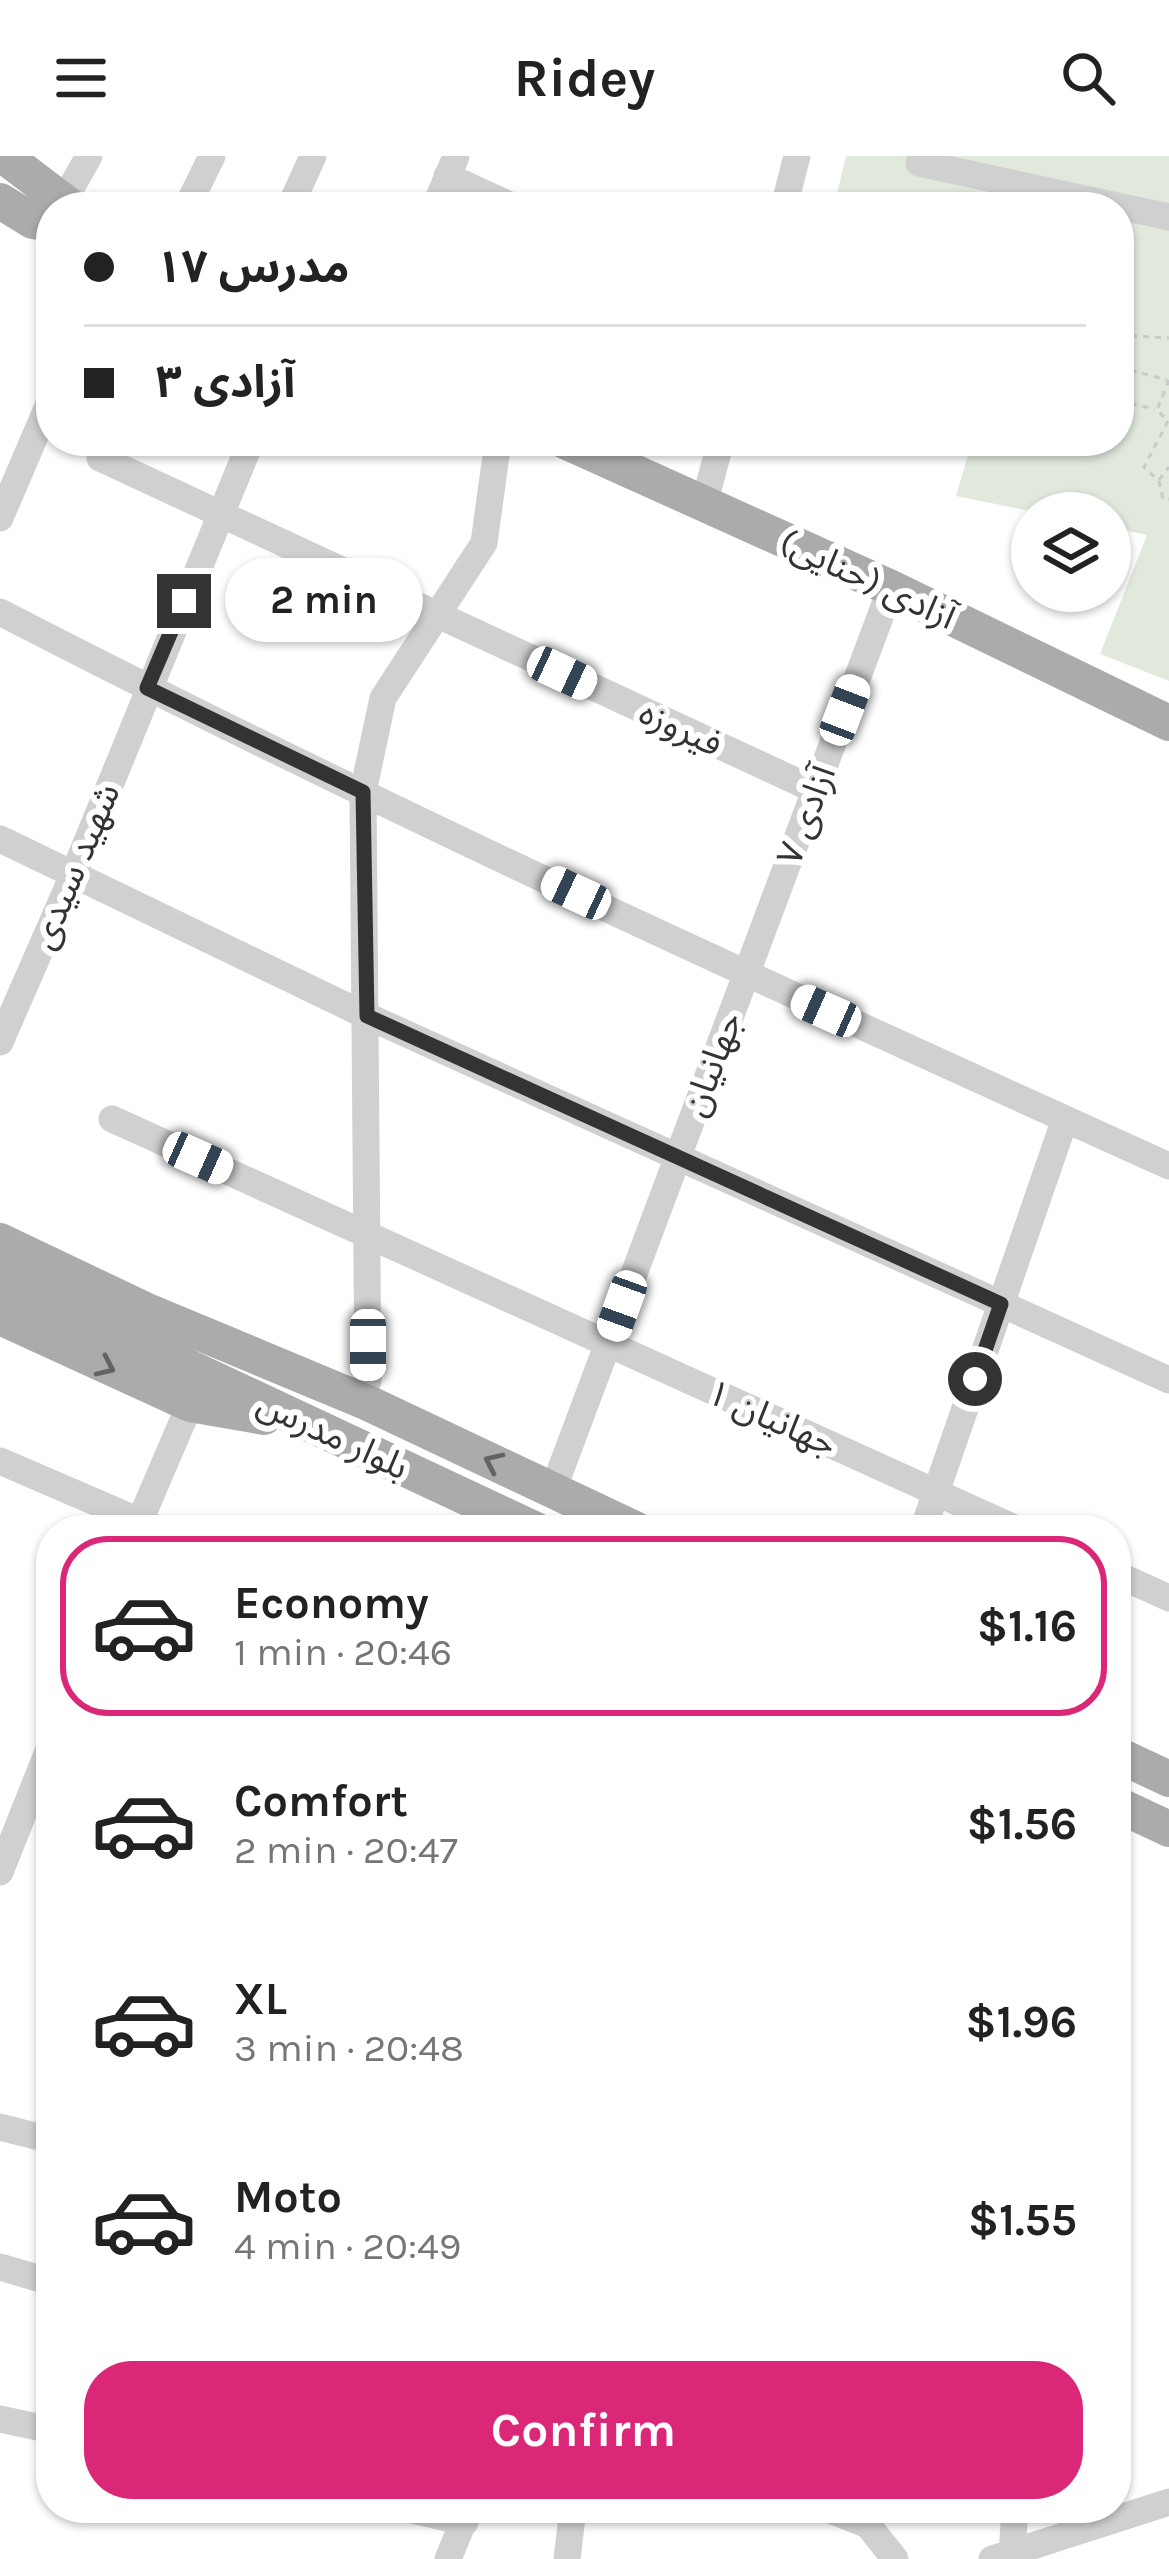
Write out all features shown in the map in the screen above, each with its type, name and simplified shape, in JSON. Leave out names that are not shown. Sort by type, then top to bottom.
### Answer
[{"type":"main road","points":[[4,156],[42,192]]},
{"type":"main road","points":[[0,201],[36,220]]},
{"type":"main road","name":"آزادی (حنایی)","points":[[599,456],[891,588],[1169,723]]},
{"type":"main road","points":[[0,1217],[155,1290],[267,1358]]},
{"type":"main road","points":[[0,1241],[137,1325]]},
{"type":"main road","points":[[0,1279],[137,1325]]},
{"type":"main road","points":[[0,1317],[190,1404],[315,1426]]},
{"type":"main road","name":"بلوار مدرس","points":[[137,1325],[267,1358],[606,1515]]},
{"type":"main road","name":"بلوار مدرس","points":[[137,1325],[315,1426],[504,1515]]},
{"type":"main road","points":[[1131,1761],[1169,1779]]},
{"type":"main road","points":[[1131,1811],[1169,1829]]},
{"type":"street","points":[[71,192],[89,156]]},
{"type":"street","points":[[194,192],[212,156]]},
{"type":"street","points":[[297,192],[313,156]]},
{"type":"street","points":[[788,192],[797,156]]},
{"type":"street","points":[[919,163],[1053,192]]},
{"type":"street","points":[[452,166],[491,192]]},
{"type":"street","points":[[1134,209],[1169,217]]},
{"type":"street","points":[[0,518],[36,434]]},
{"type":"street","name":"شهید سیدی","points":[[0,1042],[245,456]]},
{"type":"street","points":[[368,1381],[363,792],[383,698],[484,542],[496,456]]},
{"type":"street","points":[[704,503],[717,456]]},
{"type":"street","name":"فیروزه","points":[[100,458],[815,790]]},
{"type":"street","name":"آزادی ۷","points":[[746,975],[891,588]]},
{"type":"street","points":[[0,612],[147,688],[746,975],[1169,1166]]},
{"type":"street","points":[[0,839],[367,1016],[1169,1381]]},
{"type":"street","name":"جهانیان","points":[[553,1490],[746,975]]},
{"type":"street","points":[[928,1515],[1065,1118]]},
{"type":"street","name":"جهانیان ۱","points":[[112,1119],[986,1515]]},
{"type":"street","points":[[149,1515],[190,1404]]},
{"type":"street","points":[[0,1461],[119,1515]]},
{"type":"street","points":[[1131,1581],[1169,1598]]},
{"type":"street","points":[[0,1872],[36,1785]]},
{"type":"street","points":[[0,2127],[36,2136]]},
{"type":"street","points":[[0,2267],[36,2278]]},
{"type":"street","points":[[0,2419],[36,2427]]},
{"type":"street","points":[[1131,2515],[1169,2502]]},
{"type":"street","points":[[448,2559],[464,2523]]},
{"type":"street","points":[[567,2559],[571,2523]]},
{"type":"street","points":[[872,2523],[895,2559]]},
{"type":"street","points":[[1002,2557],[1011,2523]]},
{"type":"street","points":[[1002,2557],[1105,2523]]},
{"type":"path","points":[[1134,336],[1169,338]]},
{"type":"path","points":[[1134,371],[1169,381],[1157,410]]},
{"type":"path","points":[[1134,405],[1157,410],[1168,421],[1144,467],[1159,481],[1163,499],[1169,499]]},
{"type":"path","points":[[1159,481],[1169,467]]},
{"type":"shaded area","points":[[846,156],[1169,156],[1169,681],[1100,654],[1117,612],[1131,612],[1131,576],[1147,535],[1131,532],[1131,492],[1011,492],[1011,507],[956,496],[968,456],[1134,456],[1134,192],[838,192]]},
{"type":"route","points":[[184,601],[147,688],[363,792],[367,1016],[1001,1304],[975,1379]]}]
